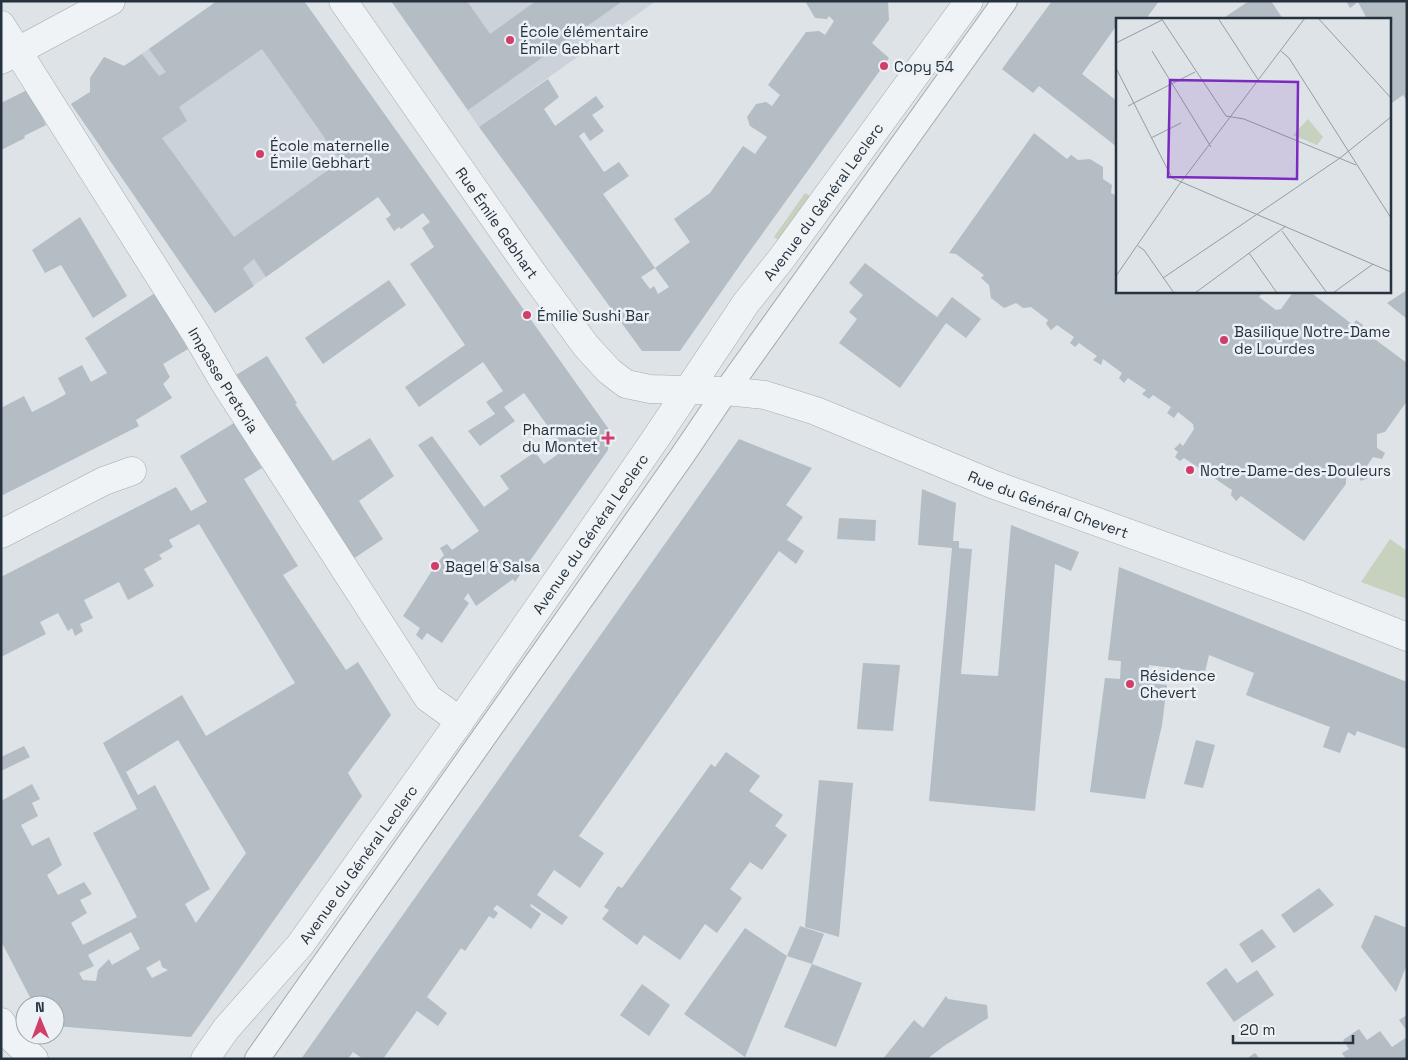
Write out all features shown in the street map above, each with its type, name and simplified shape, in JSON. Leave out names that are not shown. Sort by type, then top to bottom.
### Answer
[{"type":"street","points":[[9,56],[111,1]]},
{"type":"street","name":"Rue Émile Gebhart","points":[[343,1],[531,271],[586,346],[609,371],[626,384],[650,390],[687,391]]},
{"type":"street","name":"Avenue du Général Leclerc","points":[[205,1059],[226,1029],[300,945],[460,720],[746,304],[782,258],[969,1]]},
{"type":"street","name":"Impasse Pretoria","points":[[1,25],[9,56],[196,334],[224,382],[428,698],[460,720]]},
{"type":"street","name":"Rue du Général Chevert","points":[[687,391],[726,391],[765,396],[816,411],[992,484],[1300,595],[1407,637]]},
{"type":"street","points":[[1,534],[104,481],[132,471]]},
{"type":"street","points":[[1,1022],[11,1037],[34,1059]]},
{"type":"lane","points":[[257,1059],[999,3]]},
{"type":"lane","points":[[460,720],[484,736]]},
{"type":"shaded area","name":"École maternelle Émile Gebhart","points":[[217,1],[304,1],[422,167],[215,313],[71,104],[90,92],[90,78],[104,57],[124,66]]},
{"type":"shaded area","name":"École élémentaire Émile Gebhart","points":[[391,1],[656,1],[479,127]]},
{"type":"green space","points":[[805,193],[816,200],[782,242],[774,237]]},
{"type":"green space","points":[[1390,539],[1407,551],[1407,599],[1361,582]]},
{"type":"building","points":[[217,1],[304,1],[608,428],[608,450],[515,582],[513,579],[476,606],[468,593],[464,599],[469,603],[442,643],[427,633],[422,640],[416,635],[420,628],[403,616],[444,555],[440,548],[447,544],[452,550],[479,531],[418,445],[432,436],[484,507],[509,489],[500,476],[535,452],[544,464],[557,455],[550,445],[557,439],[524,393],[504,407],[515,421],[480,446],[468,431],[495,414],[486,402],[503,391],[483,362],[419,407],[405,387],[465,345],[410,264],[434,247],[422,228],[430,222],[423,213],[401,229],[399,227],[394,231],[386,219],[391,215],[378,197],[266,277],[254,259],[243,268],[254,286],[215,313],[71,104],[90,92],[90,78],[104,57],[124,66],[142,54],[159,76],[166,72],[149,49]],"holes":[[[262,49],[341,161],[234,237],[162,138],[187,121],[179,107]]]},
{"type":"building","name":"École élémentaire Émile Gebhart","points":[[391,1],[467,1],[490,34],[536,1],[620,1],[620,3],[468,110]]},
{"type":"building","points":[[805,1],[888,1],[889,20],[872,43],[889,58],[680,351],[642,351],[479,127],[548,79],[559,97],[544,109],[555,126],[596,96],[604,107],[592,115],[604,131],[590,141],[584,132],[579,136],[604,172],[619,162],[629,176],[603,194],[655,268],[690,242],[674,219],[710,193],[743,146],[755,154],[767,137],[750,126],[747,117],[756,104],[766,102],[772,106],[780,95],[768,85],[806,32],[819,31],[825,35],[834,21],[829,16],[827,19],[815,18]],"holes":[[[655,268],[669,287],[658,294],[654,286],[650,289],[641,277]]]},
{"type":"building","points":[[1052,1],[1159,1],[1147,18],[1116,18],[1116,26],[1082,74],[1116,100],[1116,146],[1039,86],[1033,93],[1002,69]]},
{"type":"building","points":[[1249,1],[1271,1],[1282,18],[1224,18]]},
{"type":"building","points":[[1346,1],[1407,1],[1407,101],[1403,95],[1390,104],[1390,18],[1366,18],[1358,2],[1350,8]]},
{"type":"building","points":[[29,89],[46,125],[1,150],[1,103]]},
{"type":"building","name":"Basilique Notre-Dame de Lourdes","points":[[1034,133],[1067,159],[1071,155],[1078,160],[1090,159],[1103,167],[1103,179],[1112,185],[1111,193],[1116,196],[1116,292],[1250,292],[1252,294],[1260,292],[1262,293],[1259,297],[1276,310],[1281,309],[1293,292],[1310,292],[1353,325],[1356,320],[1363,325],[1361,329],[1407,363],[1407,401],[1385,432],[1377,434],[1377,448],[1385,453],[1382,459],[1373,457],[1365,469],[1368,478],[1361,481],[1357,473],[1346,476],[1346,484],[1304,541],[1241,496],[1236,501],[1231,495],[1232,490],[1184,458],[1180,461],[1175,457],[1178,452],[1174,449],[1180,443],[1183,446],[1194,429],[1193,424],[1178,412],[1174,418],[1167,413],[1171,407],[1153,395],[1149,399],[1142,394],[1146,390],[1128,378],[1124,383],[1119,378],[1122,373],[1103,359],[1101,365],[1093,360],[1097,356],[1079,343],[1075,347],[1070,343],[1074,337],[1057,325],[1051,330],[1046,324],[1048,320],[1031,307],[1023,308],[1016,303],[1004,308],[991,298],[989,285],[981,278],[984,275],[956,254],[949,253]]},
{"type":"building","points":[[80,217],[127,296],[93,318],[61,265],[45,273],[32,250]]},
{"type":"building","points":[[865,263],[937,317],[952,297],[981,319],[966,338],[946,323],[900,388],[839,343],[857,319],[849,312],[863,295],[849,283]]},
{"type":"building","points":[[389,280],[406,305],[323,364],[305,338]]},
{"type":"building","points":[[1407,290],[1407,319],[1387,303]]},
{"type":"building","points":[[155,293],[188,349],[163,364],[170,377],[163,384],[172,398],[136,420],[139,426],[1,496],[1,408],[24,396],[32,412],[50,403],[66,394],[58,378],[82,365],[91,382],[107,373],[85,338]]},
{"type":"building","points":[[267,356],[297,403],[295,404],[333,461],[370,438],[394,476],[359,501],[383,539],[353,559],[236,375]]},
{"type":"building","points":[[234,423],[262,468],[244,479],[298,566],[283,575],[346,670],[358,662],[391,715],[348,773],[362,796],[191,1037],[65,1027],[65,995],[29,995],[1,941],[1,801],[32,784],[40,799],[32,803],[38,816],[21,825],[32,846],[49,837],[62,865],[47,875],[58,895],[84,882],[92,894],[80,900],[87,913],[71,923],[83,945],[137,917],[93,833],[137,809],[103,743],[182,695],[206,736],[295,683],[199,524],[169,540],[173,547],[159,555],[162,559],[144,569],[154,586],[128,600],[119,582],[84,600],[93,618],[80,624],[83,631],[75,636],[72,628],[68,631],[58,613],[40,622],[46,634],[1,657],[1,577],[176,487],[191,511],[207,502],[180,456]],"holes":[[[178,740],[246,853],[196,923],[185,904],[210,889],[155,785],[138,795],[126,772]],[[131,932],[140,949],[112,965],[109,959],[98,970],[96,981],[83,980],[79,973],[94,966],[88,955]],[[160,960],[162,967],[168,970],[152,978],[146,968]]]},
{"type":"building","points":[[739,439],[812,468],[786,505],[803,517],[787,540],[804,551],[796,564],[779,551],[579,836],[604,853],[580,888],[554,870],[537,895],[568,917],[562,925],[531,904],[530,906],[541,914],[531,929],[497,905],[493,909],[498,913],[494,919],[489,916],[465,951],[461,948],[427,997],[447,1013],[438,1026],[417,1011],[383,1059],[363,1059],[353,1052],[348,1059],[301,1059]]},
{"type":"building","points":[[922,489],[956,503],[953,541],[959,541],[959,548],[972,549],[961,674],[998,676],[1011,525],[1079,552],[1071,571],[1055,564],[1035,811],[929,801],[952,548],[918,545]]},
{"type":"building","points":[[839,518],[876,520],[875,541],[837,539]]},
{"type":"building","points":[[1119,567],[1407,682],[1407,749],[1357,731],[1355,736],[1348,732],[1340,753],[1323,747],[1330,727],[1246,695],[1254,673],[1209,655],[1205,672],[1149,665],[1146,683],[1167,685],[1162,725],[1145,799],[1090,792],[1105,678],[1120,679],[1121,661],[1108,660]]},
{"type":"building","points":[[863,663],[900,665],[893,731],[857,729]]},
{"type":"building","points":[[1196,740],[1215,745],[1203,788],[1184,784]]},
{"type":"building","points":[[24,746],[30,757],[1,771],[1,757]]},
{"type":"building","points":[[726,752],[760,776],[749,791],[783,815],[775,826],[787,835],[762,870],[750,862],[730,889],[742,898],[717,933],[705,924],[680,960],[644,935],[637,945],[602,919],[609,910],[604,907],[618,886],[622,888],[711,764],[715,767]]},
{"type":"building","points":[[819,780],[853,783],[839,937],[805,927]]},
{"type":"building","points":[[1319,888],[1334,905],[1294,933],[1281,915]]},
{"type":"building","points":[[1375,915],[1407,928],[1407,964],[1396,992],[1361,947]]},
{"type":"building","points":[[800,926],[824,934],[812,964],[787,956]]},
{"type":"building","points":[[745,928],[787,956],[745,1057],[684,1014]]},
{"type":"building","points":[[1262,929],[1276,947],[1252,963],[1239,944]]},
{"type":"building","points":[[812,964],[862,983],[836,1047],[784,1027]]},
{"type":"building","points":[[1226,968],[1237,983],[1257,970],[1274,995],[1234,1022],[1206,983]]},
{"type":"building","points":[[642,984],[670,1005],[649,1036],[620,1015]]},
{"type":"building","points":[[946,996],[948,999],[987,1005],[988,1018],[927,1059],[883,1059],[914,1020],[923,1028]]},
{"type":"building","points":[[1407,1015],[1407,1031],[1399,1020]]},
{"type":"building","points":[[1359,1029],[1367,1040],[1380,1031],[1392,1047],[1407,1037],[1407,1059],[1346,1059],[1342,1053],[1349,1049],[1343,1040]]},
{"type":"building","points":[[1255,1053],[1260,1059],[1246,1059]]},
{"type":"place","name":"École élémentaire Émile Gebhart","points":[[510,40]]},
{"type":"place","name":"Copy 54","points":[[884,66]]},
{"type":"place","name":"École maternelle Émile Gebhart","points":[[260,154]]},
{"type":"place","name":"Émilie Sushi Bar","points":[[527,315]]},
{"type":"place","name":"Basilique Notre-Dame de Lourdes","points":[[1224,340]]},
{"type":"place","name":"Pharmacie du Montet","points":[[608,438]]},
{"type":"place","name":"Notre-Dame-des-Douleurs","points":[[1190,470]]},
{"type":"place","name":"Bagel & Salsa","points":[[435,566]]},
{"type":"place","name":"Résidence Chevert","points":[[1130,684]]}]
